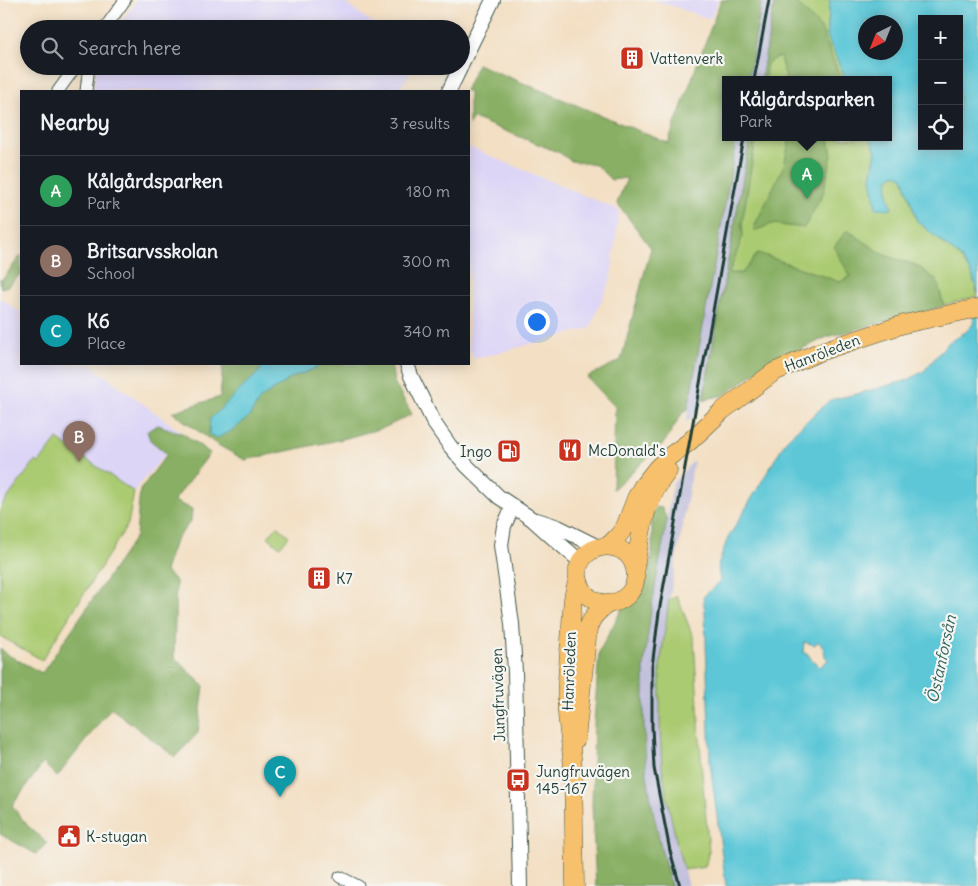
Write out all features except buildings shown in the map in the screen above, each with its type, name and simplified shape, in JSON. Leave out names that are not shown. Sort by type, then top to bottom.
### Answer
[{"type":"highway","name":"Hanröleden","points":[[576,886],[573,766],[566,712],[567,683],[573,598],[580,569],[588,552],[603,547],[618,536],[625,527],[636,498],[649,477],[666,459],[689,442],[722,411],[774,372],[819,352],[894,327],[974,309]]},
{"type":"highway","name":"Hanröleden","points":[[573,766],[580,716],[584,661],[591,620],[601,608],[620,600],[630,592],[635,580],[635,567],[643,521],[651,497],[689,442]]},
{"type":"highway","points":[[603,547],[616,547],[625,552],[635,567]]},
{"type":"highway","points":[[580,569],[582,589],[588,597],[608,604]]},
{"type":"street","points":[[111,20],[126,0]]},
{"type":"street","points":[[470,47],[493,0]]},
{"type":"street","points":[[59,90],[70,75]]},
{"type":"street","points":[[86,90],[87,75]]},
{"type":"street","points":[[449,90],[456,75]]},
{"type":"street","points":[[407,365],[428,412],[450,446],[467,466],[496,494],[532,519],[552,537],[580,569]]},
{"type":"street","name":"Jungfruvägen","points":[[513,506],[504,526],[501,545],[512,633],[520,886]]},
{"type":"street","points":[[532,519],[558,527],[603,547]]},
{"type":"street","points":[[340,877],[358,886]]},
{"type":"shaded area","points":[[137,0],[341,0],[369,20],[123,20]]},
{"type":"shaded area","points":[[655,0],[718,0],[710,19]]},
{"type":"shaded area","points":[[762,0],[775,0],[762,76],[749,76]]},
{"type":"shaded area","points":[[96,75],[409,75],[399,90],[93,90]]},
{"type":"shaded area","points":[[736,141],[749,141],[701,409],[686,423]]},
{"type":"shaded area","points":[[470,147],[619,210],[611,278],[590,328],[475,359],[470,350]]},
{"type":"shaded area","points":[[0,298],[20,312],[20,365],[90,365],[183,433],[134,491],[128,524],[42,660],[0,636]]},
{"type":"shaded area","points":[[694,460],[667,613],[660,667],[678,849],[688,886],[671,886],[652,806],[646,769],[644,666],[651,610],[673,483]]},
{"type":"green space","points":[[721,0],[762,0],[749,76],[722,76],[722,141],[736,141],[688,409],[683,412],[664,443],[613,489],[615,407],[587,377],[621,360],[651,248],[617,203],[627,178],[611,180],[596,165],[571,161],[560,153],[473,118],[470,123],[470,90],[465,90],[477,64],[668,143]]},
{"type":"green space","points":[[775,0],[830,0],[827,36],[844,76],[762,76]]},
{"type":"green space","points":[[775,0],[794,0],[821,28],[839,76],[785,76],[780,57],[767,65],[765,76],[762,76]]},
{"type":"green space","points":[[749,141],[871,141],[876,151],[871,178],[887,190],[889,178],[896,174],[903,177],[917,221],[961,258],[972,274],[978,296],[827,337],[764,366],[724,395],[703,400]]},
{"type":"green space","points":[[749,141],[756,141],[742,224],[743,236],[729,273],[742,273],[758,253],[840,282],[850,276],[834,247],[847,230],[884,255],[918,266],[937,281],[944,306],[827,337],[764,366],[724,395],[708,398],[703,401]]},
{"type":"green space","points":[[789,141],[830,141],[832,155],[823,194],[804,228],[772,224],[754,231],[755,225],[784,165]]},
{"type":"green space","points":[[20,256],[20,275],[8,286],[1,288],[0,279],[2,280]]},
{"type":"green space","points":[[223,365],[263,365],[258,373],[249,417],[260,399],[291,378],[320,365],[391,365],[394,382],[412,414],[386,427],[343,439],[245,460],[216,444],[172,412],[220,397]]},
{"type":"green space","points":[[158,425],[184,434],[210,453],[174,501],[192,509],[191,521],[175,541],[165,571],[176,581],[174,657],[204,686],[198,733],[175,757],[111,708],[57,777],[43,763],[12,806],[27,825],[47,843],[36,854],[0,834],[0,648],[8,655],[42,673],[136,536],[140,490],[167,454],[150,440],[147,431]]},
{"type":"green space","points":[[57,439],[134,492],[128,524],[42,660],[0,636],[0,508],[35,461],[39,463]]},
{"type":"green space","points":[[656,507],[662,508],[667,520],[651,610],[644,666],[644,727],[646,769],[652,806],[671,886],[596,886],[592,807],[594,724],[599,652],[623,607],[638,593],[649,575],[652,550],[652,515]]},
{"type":"green space","points":[[277,526],[289,536],[280,547],[268,537]]},
{"type":"green space","points":[[677,596],[694,639],[702,774],[709,851],[705,867],[684,870],[668,803],[662,767],[660,726],[660,667],[669,600]]},
{"type":"water","points":[[830,0],[978,0],[978,294],[972,274],[961,258],[917,221],[903,177],[896,174],[889,178],[887,190],[892,209],[876,208],[871,178],[876,151],[871,141],[892,141],[892,76],[844,76],[827,36]]},
{"type":"water","name":"Östanforsån","points":[[978,297],[978,886],[726,886],[710,762],[703,597],[720,582],[718,566],[727,540],[787,439],[830,400],[908,380],[924,371],[948,343],[967,331],[973,324]],"holes":[[[818,641],[824,649],[828,660],[820,667],[808,654],[803,653],[804,642],[815,645]]]},
{"type":"water","points":[[263,365],[320,365],[291,378],[260,399],[249,417],[233,430],[217,438],[209,435],[210,419],[258,373]]},
{"type":"railway","points":[[755,76],[769,0]]},
{"type":"railway","points":[[680,886],[670,851],[654,768],[652,667],[659,612],[743,141]]},
{"type":"place","name":"Vattenverk","points":[[632,58]]},
{"type":"place","name":"Kålgårdsparken","points":[[807,199]]},
{"type":"place","name":"McDonald's","points":[[570,450]]},
{"type":"place","name":"Ingo","points":[[509,451]]},
{"type":"place","name":"Britsarvsskolan","points":[[79,462]]},
{"type":"place","name":"K7","points":[[319,578]]},
{"type":"place","name":"Jungfruvägen 145-167","points":[[518,780]]},
{"type":"place","name":"K6","points":[[280,797]]},
{"type":"place","name":"K-stugan","points":[[69,836]]}]
